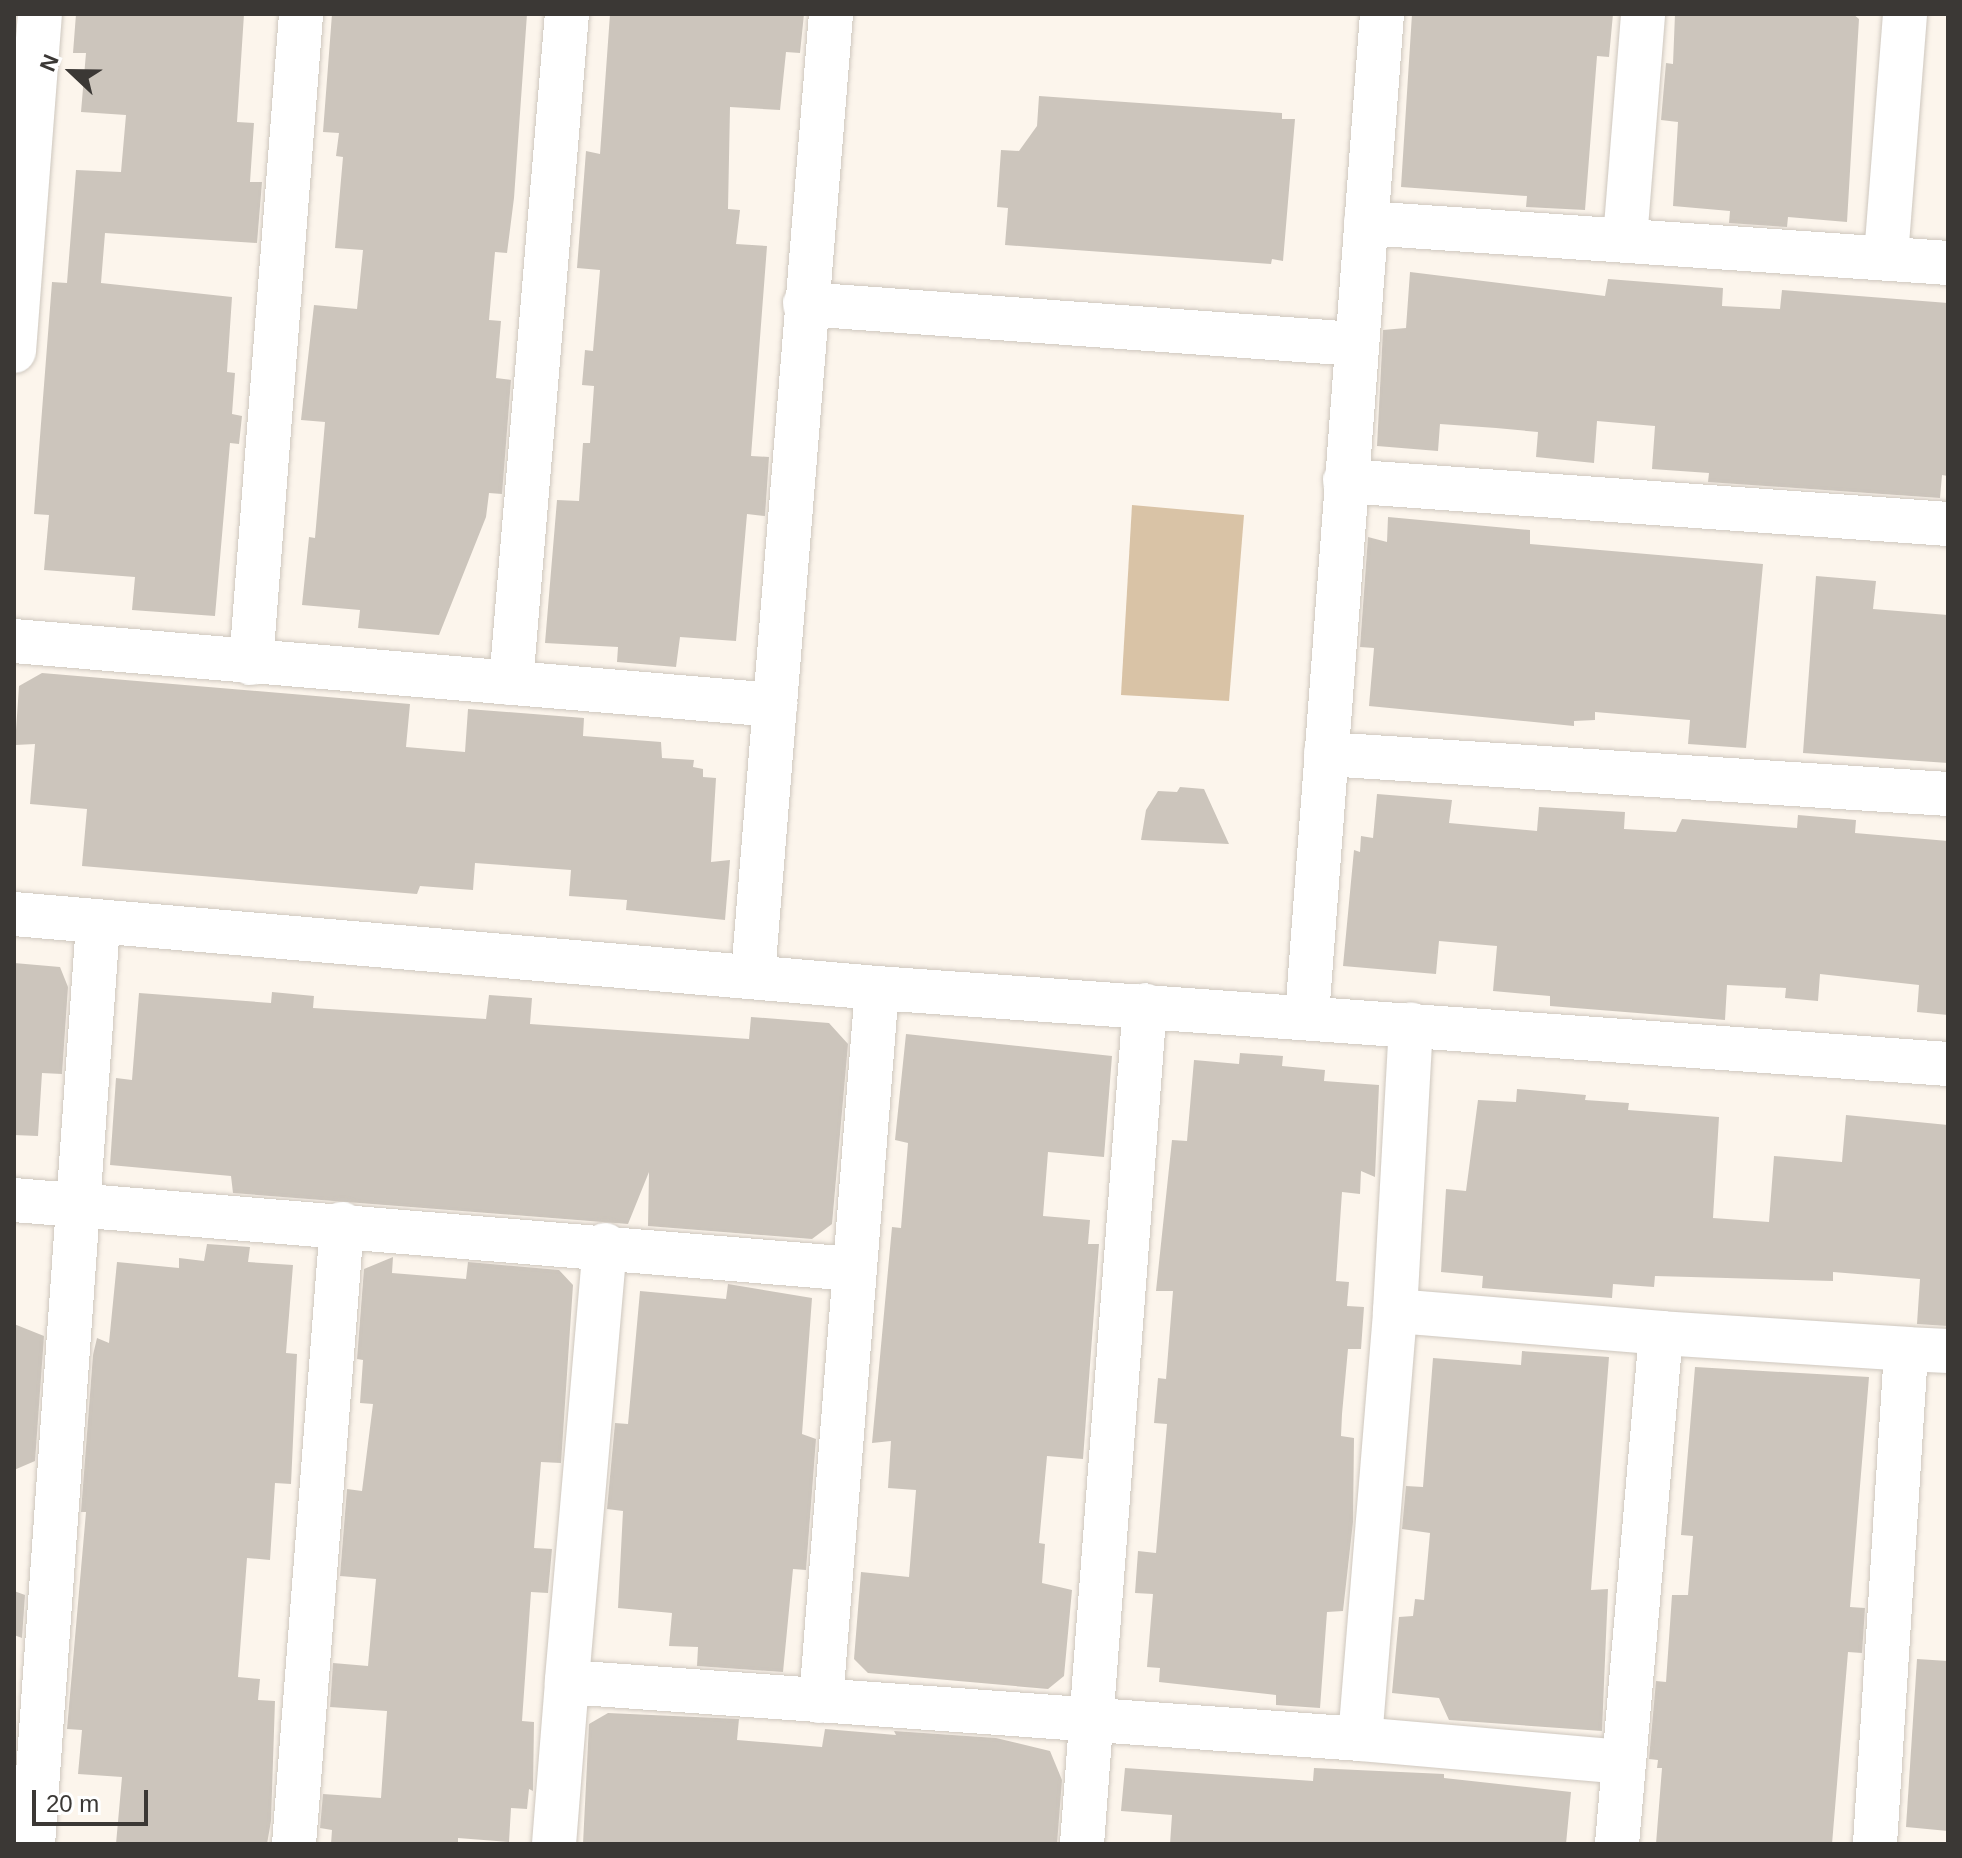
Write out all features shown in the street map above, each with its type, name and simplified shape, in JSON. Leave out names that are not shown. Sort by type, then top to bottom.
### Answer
[{"type":"street","points":[[14,351],[22,122],[40,14]]},
{"type":"street","points":[[251,663],[301,14]]},
{"type":"street","points":[[511,683],[567,14]]},
{"type":"street","points":[[753,975],[805,304],[831,14]]},
{"type":"street","points":[[1307,1016],[1382,14]]},
{"type":"street","points":[[1625,239],[1643,14]]},
{"type":"street","points":[[1886,256],[1905,14]]},
{"type":"street","points":[[1366,223],[1886,256],[1948,263]]},
{"type":"street","points":[[805,304],[1355,344]]},
{"type":"street","points":[[1345,481],[1948,524]]},
{"type":"street","points":[[14,641],[775,705]]},
{"type":"street","points":[[1326,754],[1948,794]]},
{"type":"street","points":[[14,914],[877,988],[1307,1016],[1948,1064]]},
{"type":"street","points":[[33,1844],[98,923]]},
{"type":"street","points":[[821,1701],[877,988]]},
{"type":"street","points":[[1082,1844],[1145,1005]]},
{"type":"street","points":[[1360,1739],[1395,1311],[1411,1024]]},
{"type":"street","points":[[14,1200],[605,1245],[854,1269]]},
{"type":"street","points":[[294,1844],[342,1224]]},
{"type":"street","points":[[554,1844],[605,1245]]},
{"type":"street","points":[[1395,1311],[1661,1333],[1927,1350],[1875,1844]]},
{"type":"street","points":[[1617,1844],[1661,1333]]},
{"type":"street","points":[[567,1682],[1360,1739],[1623,1762]]},
{"type":"shaded area","points":[[1132,505],[1244,515],[1229,701],[1121,695]]},
{"type":"building","points":[[76,14],[244,14],[237,122],[254,123],[250,182],[262,182],[257,243],[105,233],[101,283],[232,297],[227,372],[235,373],[232,414],[242,416],[239,444],[230,443],[215,616],[132,610],[135,577],[44,570],[49,515],[34,514],[52,282],[67,283],[76,170],[121,172],[126,115],[81,112],[86,53],[73,53]]},
{"type":"building","points":[[332,14],[527,14],[514,198],[507,253],[495,252],[489,320],[501,321],[496,378],[511,380],[502,494],[489,493],[486,517],[439,635],[358,628],[360,610],[302,605],[309,537],[315,538],[325,422],[301,420],[314,305],[357,309],[363,250],[335,248],[343,157],[336,156],[339,133],[323,132]]},
{"type":"building","points":[[610,14],[804,14],[800,53],[786,52],[780,110],[730,107],[728,209],[740,210],[736,244],[767,246],[751,456],[769,457],[765,516],[747,514],[736,641],[680,637],[676,667],[617,662],[618,647],[545,643],[557,500],[579,501],[583,443],[590,443],[594,386],[582,385],[585,350],[593,351],[600,270],[577,268],[586,151],[600,154]]},
{"type":"building","points":[[1412,14],[1613,14],[1609,57],[1597,56],[1585,210],[1526,207],[1527,196],[1401,187]]},
{"type":"building","points":[[1675,14],[1853,14],[1859,19],[1847,222],[1788,217],[1787,227],[1729,223],[1730,211],[1673,206],[1678,122],[1661,120],[1666,63],[1673,64]]},
{"type":"building","points":[[1039,96],[1282,113],[1282,119],[1295,119],[1283,261],[1272,259],[1271,264],[1005,245],[1008,208],[997,207],[1001,150],[1019,151],[1037,126]]},
{"type":"building","points":[[1410,272],[1605,296],[1608,279],[1723,288],[1722,306],[1780,309],[1782,290],[1948,303],[1948,476],[1942,475],[1940,498],[1708,482],[1709,473],[1652,469],[1655,426],[1597,421],[1594,463],[1536,457],[1538,432],[1496,428],[1440,424],[1438,451],[1377,446],[1383,330],[1406,328]]},
{"type":"building","points":[[1388,517],[1530,530],[1530,544],[1763,564],[1746,748],[1688,744],[1690,720],[1595,712],[1595,720],[1574,721],[1574,726],[1369,706],[1374,648],[1360,647],[1368,537],[1387,542]]},
{"type":"building","points":[[1816,576],[1876,581],[1873,609],[1948,615],[1948,763],[1803,753]]},
{"type":"building","points":[[42,673],[410,704],[406,747],[465,752],[468,709],[584,718],[583,736],[661,742],[662,758],[694,760],[693,767],[703,769],[703,777],[716,778],[711,862],[730,860],[725,920],[626,910],[627,900],[569,896],[571,870],[475,863],[473,890],[420,886],[417,894],[82,866],[87,809],[30,804],[35,744],[15,745],[19,686]]},
{"type":"building","points":[[1180,787],[1204,789],[1229,844],[1141,840],[1146,810],[1158,791],[1177,792]]},
{"type":"building","points":[[1377,794],[1452,800],[1449,823],[1537,831],[1539,807],[1625,812],[1624,829],[1676,832],[1682,819],[1797,828],[1798,815],[1856,820],[1855,833],[1948,841],[1948,1015],[1917,1012],[1919,985],[1820,974],[1818,1001],[1785,998],[1786,988],[1727,985],[1725,1020],[1550,1006],[1550,996],[1493,991],[1497,946],[1439,941],[1436,974],[1343,966],[1354,850],[1360,852],[1361,836],[1373,838]]},
{"type":"building","points":[[14,963],[60,967],[68,987],[62,1074],[42,1073],[38,1136],[14,1135]]},
{"type":"building","points":[[272,992],[314,996],[313,1008],[486,1019],[489,995],[532,998],[530,1024],[749,1039],[751,1017],[829,1023],[848,1044],[832,1224],[812,1239],[648,1226],[649,1172],[628,1224],[233,1193],[231,1176],[110,1165],[116,1078],[132,1080],[139,993],[271,1003]]},
{"type":"building","points":[[906,1034],[1112,1056],[1104,1157],[1048,1152],[1043,1216],[1090,1220],[1088,1244],[1099,1244],[1083,1459],[1047,1456],[1039,1543],[1045,1544],[1042,1583],[1072,1590],[1064,1676],[1048,1689],[868,1673],[854,1659],[861,1572],[909,1577],[916,1490],[888,1488],[891,1441],[872,1443],[892,1227],[901,1228],[908,1143],[895,1140]]},
{"type":"building","points":[[1240,1053],[1283,1056],[1282,1066],[1325,1070],[1324,1081],[1379,1085],[1375,1177],[1361,1171],[1360,1194],[1342,1192],[1336,1281],[1349,1282],[1347,1306],[1364,1307],[1361,1349],[1348,1349],[1342,1414],[1341,1436],[1354,1438],[1353,1522],[1343,1611],[1327,1612],[1320,1708],[1276,1705],[1276,1695],[1159,1682],[1160,1668],[1147,1667],[1153,1594],[1135,1593],[1138,1551],[1156,1553],[1167,1424],[1154,1423],[1158,1378],[1166,1379],[1173,1291],[1156,1291],[1172,1140],[1187,1141],[1194,1060],[1239,1064]]},
{"type":"building","points":[[1517,1089],[1586,1095],[1585,1100],[1629,1103],[1628,1110],[1719,1117],[1713,1218],[1769,1222],[1774,1156],[1842,1162],[1846,1115],[1948,1125],[1948,1326],[1917,1324],[1920,1279],[1833,1272],[1833,1281],[1655,1276],[1654,1287],[1613,1284],[1612,1298],[1482,1288],[1483,1276],[1441,1272],[1446,1189],[1466,1191],[1478,1100],[1516,1102]]},
{"type":"building","points":[[207,1244],[250,1247],[248,1262],[293,1265],[286,1353],[297,1354],[291,1484],[275,1483],[270,1560],[247,1558],[238,1677],[260,1679],[258,1700],[275,1701],[271,1821],[267,1844],[116,1844],[122,1777],[78,1774],[82,1730],[67,1729],[86,1512],[81,1512],[93,1355],[97,1338],[109,1343],[117,1262],[179,1268],[179,1258],[204,1261]]},
{"type":"building","points":[[393,1257],[392,1273],[466,1279],[468,1262],[559,1270],[573,1285],[561,1463],[541,1462],[534,1548],[552,1549],[548,1593],[531,1592],[522,1721],[534,1722],[533,1791],[529,1789],[527,1809],[511,1808],[509,1842],[458,1838],[458,1844],[331,1844],[332,1830],[320,1828],[323,1794],[381,1798],[387,1711],[330,1707],[333,1663],[368,1666],[376,1579],[340,1576],[347,1489],[362,1491],[373,1404],[360,1403],[363,1360],[357,1359],[364,1269]]},
{"type":"building","points":[[728,1284],[812,1298],[802,1434],[816,1439],[806,1570],[793,1569],[783,1672],[697,1666],[698,1647],[669,1646],[672,1613],[618,1608],[623,1511],[607,1509],[615,1423],[628,1424],[640,1291],[726,1299]]},
{"type":"building","points":[[14,1324],[44,1336],[35,1461],[14,1470]]},
{"type":"building","points":[[1522,1351],[1609,1357],[1591,1590],[1608,1589],[1602,1731],[1449,1720],[1439,1698],[1392,1693],[1399,1617],[1413,1616],[1415,1599],[1424,1600],[1430,1533],[1402,1529],[1406,1486],[1423,1487],[1433,1358],[1521,1365]]},
{"type":"building","points":[[1695,1367],[1869,1377],[1850,1607],[1865,1608],[1862,1653],[1848,1652],[1832,1844],[1656,1844],[1662,1768],[1657,1768],[1658,1760],[1649,1759],[1656,1681],[1666,1682],[1672,1595],[1688,1595],[1693,1536],[1681,1535]]},
{"type":"building","points":[[14,1591],[25,1595],[22,1638],[14,1635]]},
{"type":"building","points":[[1917,1659],[1948,1661],[1948,1831],[1906,1827]]},
{"type":"building","points":[[608,1713],[739,1719],[737,1740],[822,1747],[825,1729],[896,1735],[894,1731],[996,1738],[1050,1751],[1062,1780],[1057,1844],[583,1844],[589,1724]]},
{"type":"building","points":[[1125,1768],[1313,1781],[1314,1768],[1444,1774],[1444,1778],[1571,1792],[1566,1844],[1170,1844],[1172,1815],[1121,1811]]}]
